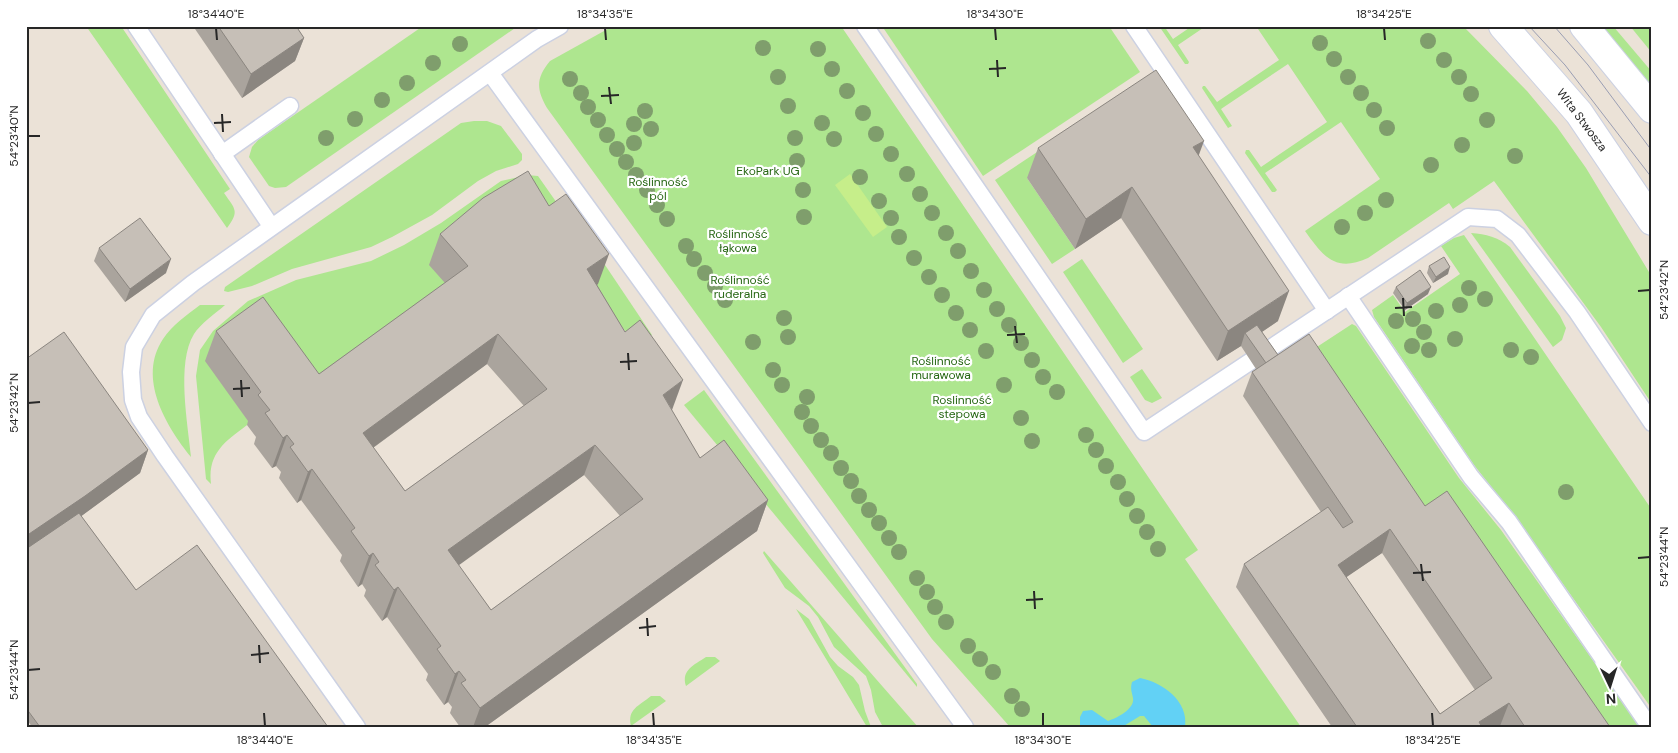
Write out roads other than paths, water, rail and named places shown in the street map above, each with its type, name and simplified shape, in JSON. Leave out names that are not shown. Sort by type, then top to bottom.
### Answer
[{"type":"street","name":"Wita Stwosza","points":[[1502,26],[1579,113],[1652,221]]},
{"type":"street","points":[[1584,26],[1652,108]]},
{"type":"lane","points":[[136,26],[271,226]]},
{"type":"lane","points":[[357,727],[165,456],[140,417],[133,400],[131,372],[134,347],[152,315],[193,283],[537,39],[560,26]]},
{"type":"lane","points":[[865,26],[1144,432],[1468,217],[1497,219],[1518,235],[1577,312],[1652,423]]},
{"type":"lane","points":[[1134,26],[1327,311]]},
{"type":"lane","points":[[490,73],[965,727]]},
{"type":"lane","points":[[222,154],[290,106]]},
{"type":"lane","points":[[1348,296],[1472,477],[1509,522],[1650,727]]},
{"type":"water","points":[[1140,678],[1165,688],[1172,694],[1183,709],[1185,727],[1153,727],[1144,716],[1140,716],[1122,727],[1080,727],[1080,717],[1083,711],[1092,710],[1108,721],[1125,712],[1133,702],[1132,682]]},
{"type":"tram line","points":[[1529,26],[1565,65],[1652,178]]},
{"type":"tram line","points":[[1554,26],[1588,65],[1652,151]]},
{"type":"park label","name":"EkoPark UG","points":[[768,171]]},
{"type":"park label","name":"Roślinność pól","points":[[658,189]]},
{"type":"park label","name":"Roślinność łąkowa","points":[[738,241]]},
{"type":"park label","name":"Roślinność ruderalna","points":[[740,287]]},
{"type":"park label","name":"Roślinność murawowa","points":[[941,368]]},
{"type":"park label","name":"Roslinność stepowa","points":[[962,407]]}]
